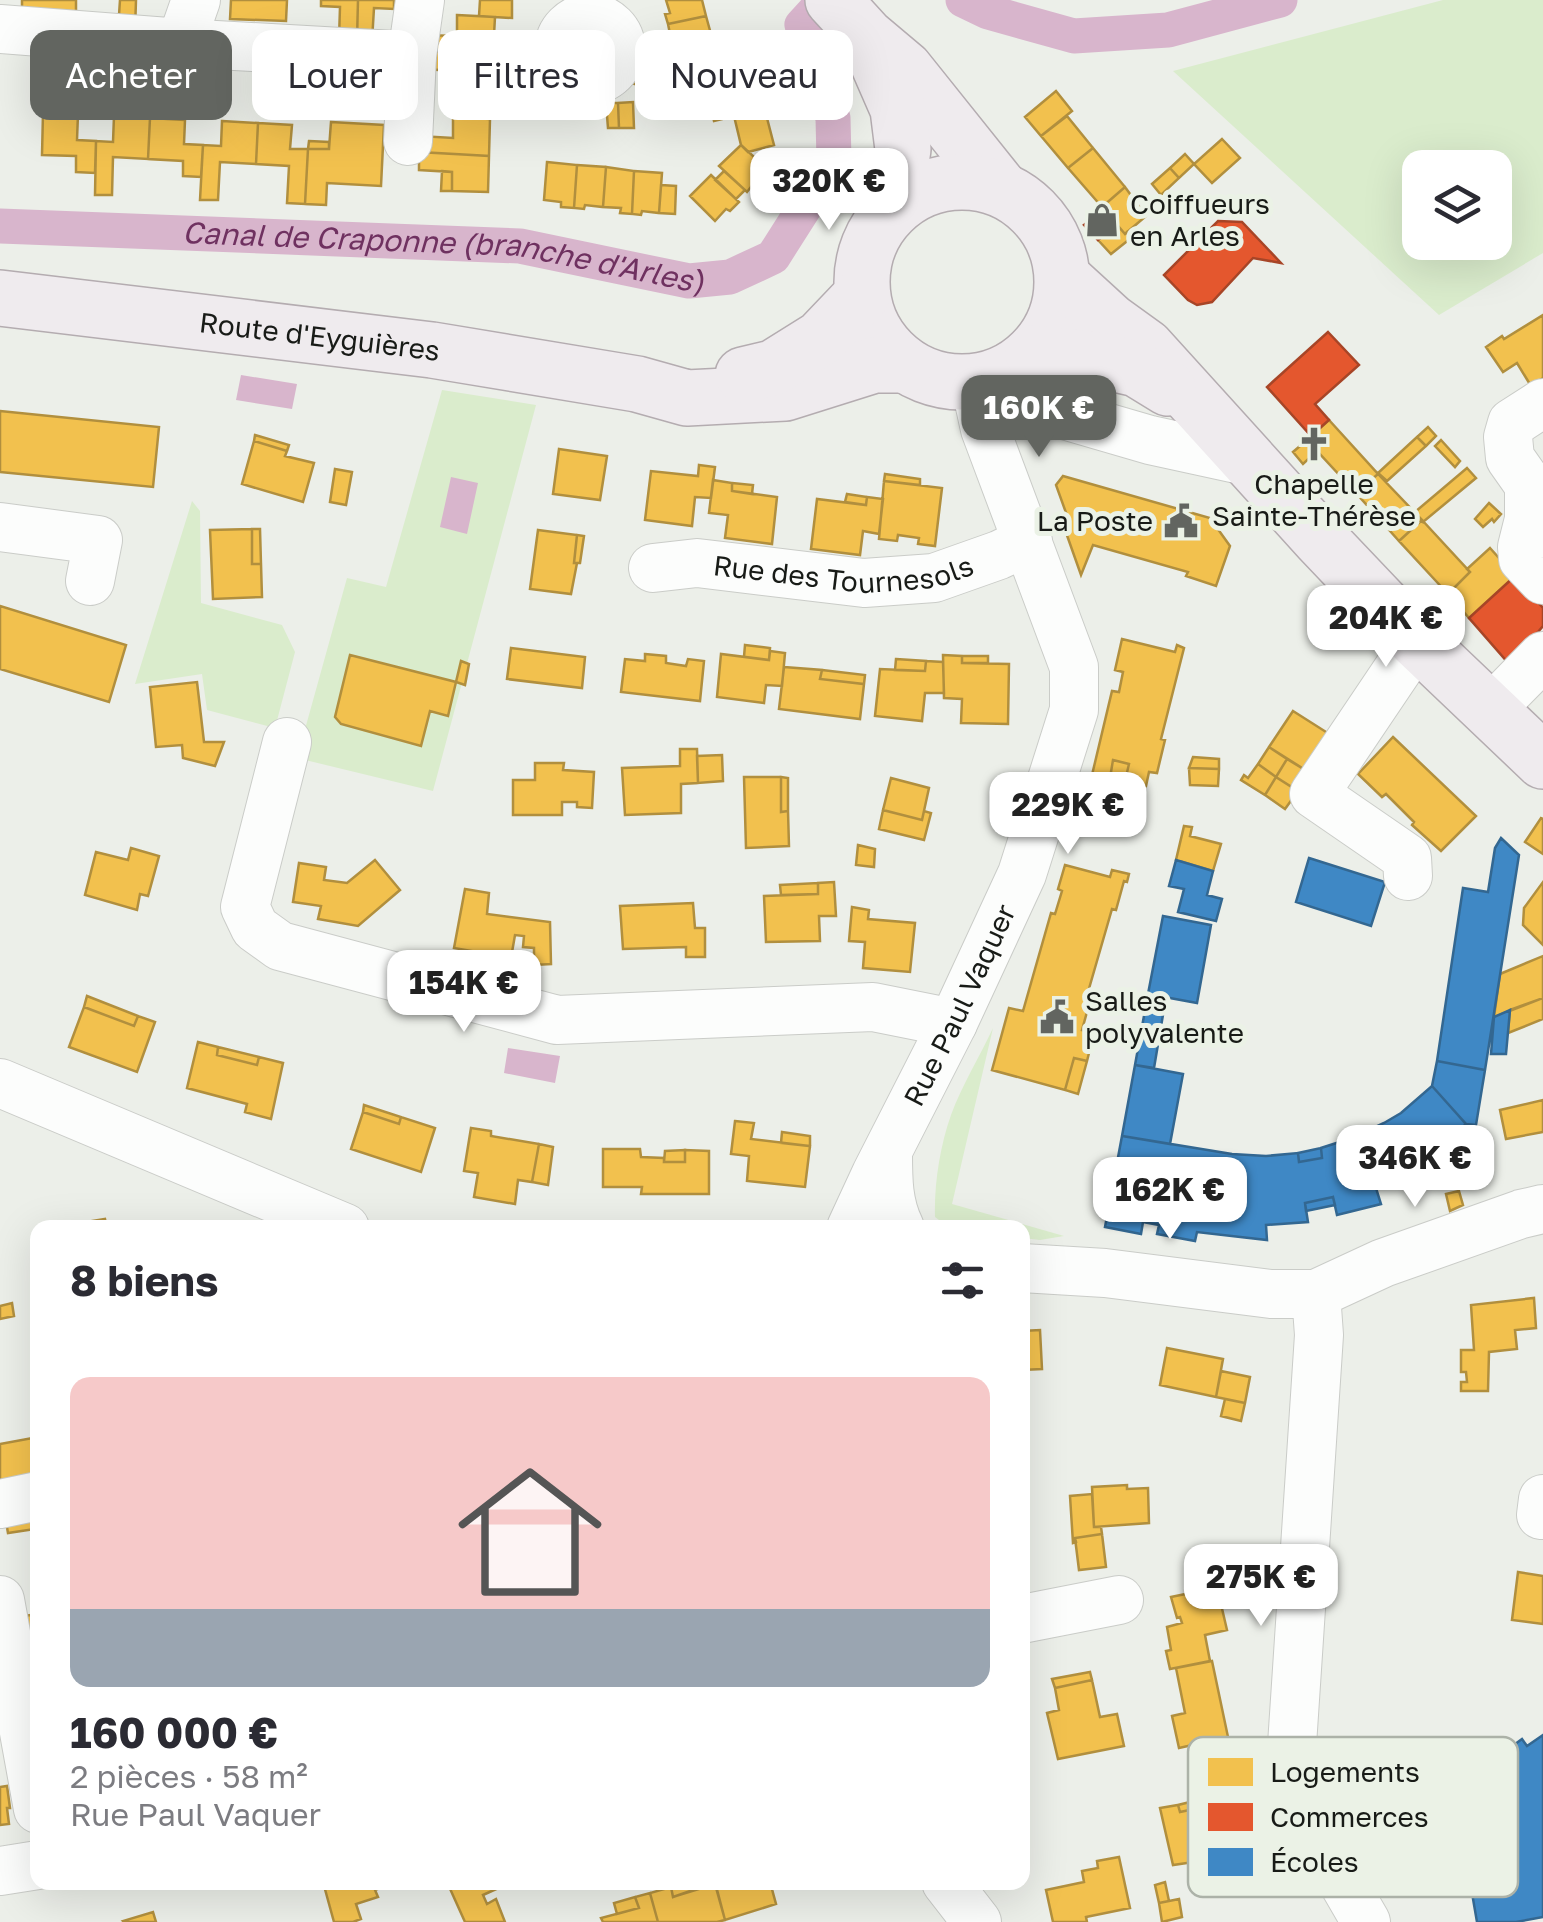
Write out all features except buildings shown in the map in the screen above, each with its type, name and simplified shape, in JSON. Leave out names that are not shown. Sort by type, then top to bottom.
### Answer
[{"type":"main road","points":[[852,21],[906,69],[1001,189]]},
{"type":"main road","points":[[852,21],[898,110],[903,149],[894,208]]},
{"type":"main road","points":[[1004,371],[1050,331],[1060,306],[1063,278],[1058,250],[1045,225],[1026,204],[1001,189],[974,182],[945,183],[918,191],[894,208],[874,232],[863,263],[862,295],[869,322],[884,347],[906,365],[930,377],[956,382],[1094,359],[1137,369],[1223,431]]},
{"type":"main road","points":[[1063,278],[1146,347],[1417,642],[1543,761]]},
{"type":"main road","name":"Route d'Eyguières","points":[[637,384],[728,379],[774,368],[821,338],[862,295]]},
{"type":"main road","name":"Route d'Eyguières","points":[[0,298],[432,350],[637,384],[687,398],[785,393],[874,365],[906,365]]},
{"type":"street","points":[[416,30],[420,0]]},
{"type":"street","points":[[0,29],[188,21],[252,31]]},
{"type":"street","points":[[408,141],[409,120]]},
{"type":"street","points":[[1004,371],[1016,401],[1150,440],[1223,431]]},
{"type":"street","name":"Rue Paul Vaquer","points":[[855,1220],[1022,874],[1074,710],[1074,666],[985,429],[978,397],[1004,371]]},
{"type":"street","points":[[1543,403],[1512,424],[1508,438],[1510,458],[1529,485],[1523,560],[1543,580]]},
{"type":"street","points":[[0,527],[98,540],[90,581]]},
{"type":"street","name":"Rue des Tournesols","points":[[653,568],[697,563],[864,583],[934,578],[1028,542]]},
{"type":"street","points":[[1408,876],[1407,858],[1314,794],[1417,642]]},
{"type":"street","points":[[1489,711],[1543,656]]},
{"type":"street","points":[[287,742],[244,906],[255,928],[280,946],[557,1020],[872,1008],[952,1023]]},
{"type":"street","points":[[0,1084],[325,1220]]},
{"type":"street","points":[[888,1150],[889,1191],[896,1220]]},
{"type":"street","points":[[1030,1268],[1105,1272],[1271,1294],[1316,1294],[1383,1263],[1543,1209]]},
{"type":"street","points":[[1292,1737],[1319,1335],[1316,1294]]},
{"type":"street","points":[[0,1504],[30,1498]]},
{"type":"street","points":[[0,1600],[30,1764]]},
{"type":"street","points":[[1030,1617],[1119,1600]]},
{"type":"street","points":[[0,1871],[30,1866]]},
{"type":"street","points":[[952,1890],[977,1922]]},
{"type":"street","points":[[1352,1897],[1366,1922]]},
{"type":"green space","points":[[1443,0],[1543,0],[1543,253],[1439,315],[1173,71]]},
{"type":"green space","points":[[442,390],[536,405],[433,791],[297,758],[347,578],[386,587]]},
{"type":"green space","points":[[192,501],[200,511],[201,603],[282,625],[295,652],[275,728],[207,710],[202,674],[135,684]]},
{"type":"green space","points":[[993,1028],[952,1204],[1008,1220],[935,1217],[941,1152],[960,1093]]},
{"type":"green space","points":[[1030,1226],[1064,1236],[1030,1239]]},
{"type":"shaded area","points":[[241,375],[297,384],[292,409],[236,400]]},
{"type":"shaded area","points":[[451,477],[478,483],[467,534],[440,527]]},
{"type":"shaded area","points":[[508,1048],[560,1056],[555,1083],[504,1073]]},
{"type":"waterway","name":"Canal de Craponne (branche d'Arles)","points":[[0,226],[520,246],[689,281],[730,277],[773,257],[834,161],[833,118],[802,25],[825,0]]},
{"type":"waterway","name":"Canal de Craponne (branche d'Arles)","points":[[963,0],[988,12],[1074,36],[1168,30],[1280,0]]},
{"type":"place","name":"Coiffueurs en Arles","points":[[1102,220]]},
{"type":"place","name":"Chapelle Sainte-Thérèse","points":[[1314,444]]},
{"type":"place","name":"La Poste","points":[[1181,521]]},
{"type":"place","name":"Salles polyvalente","points":[[1057,1017]]}]
